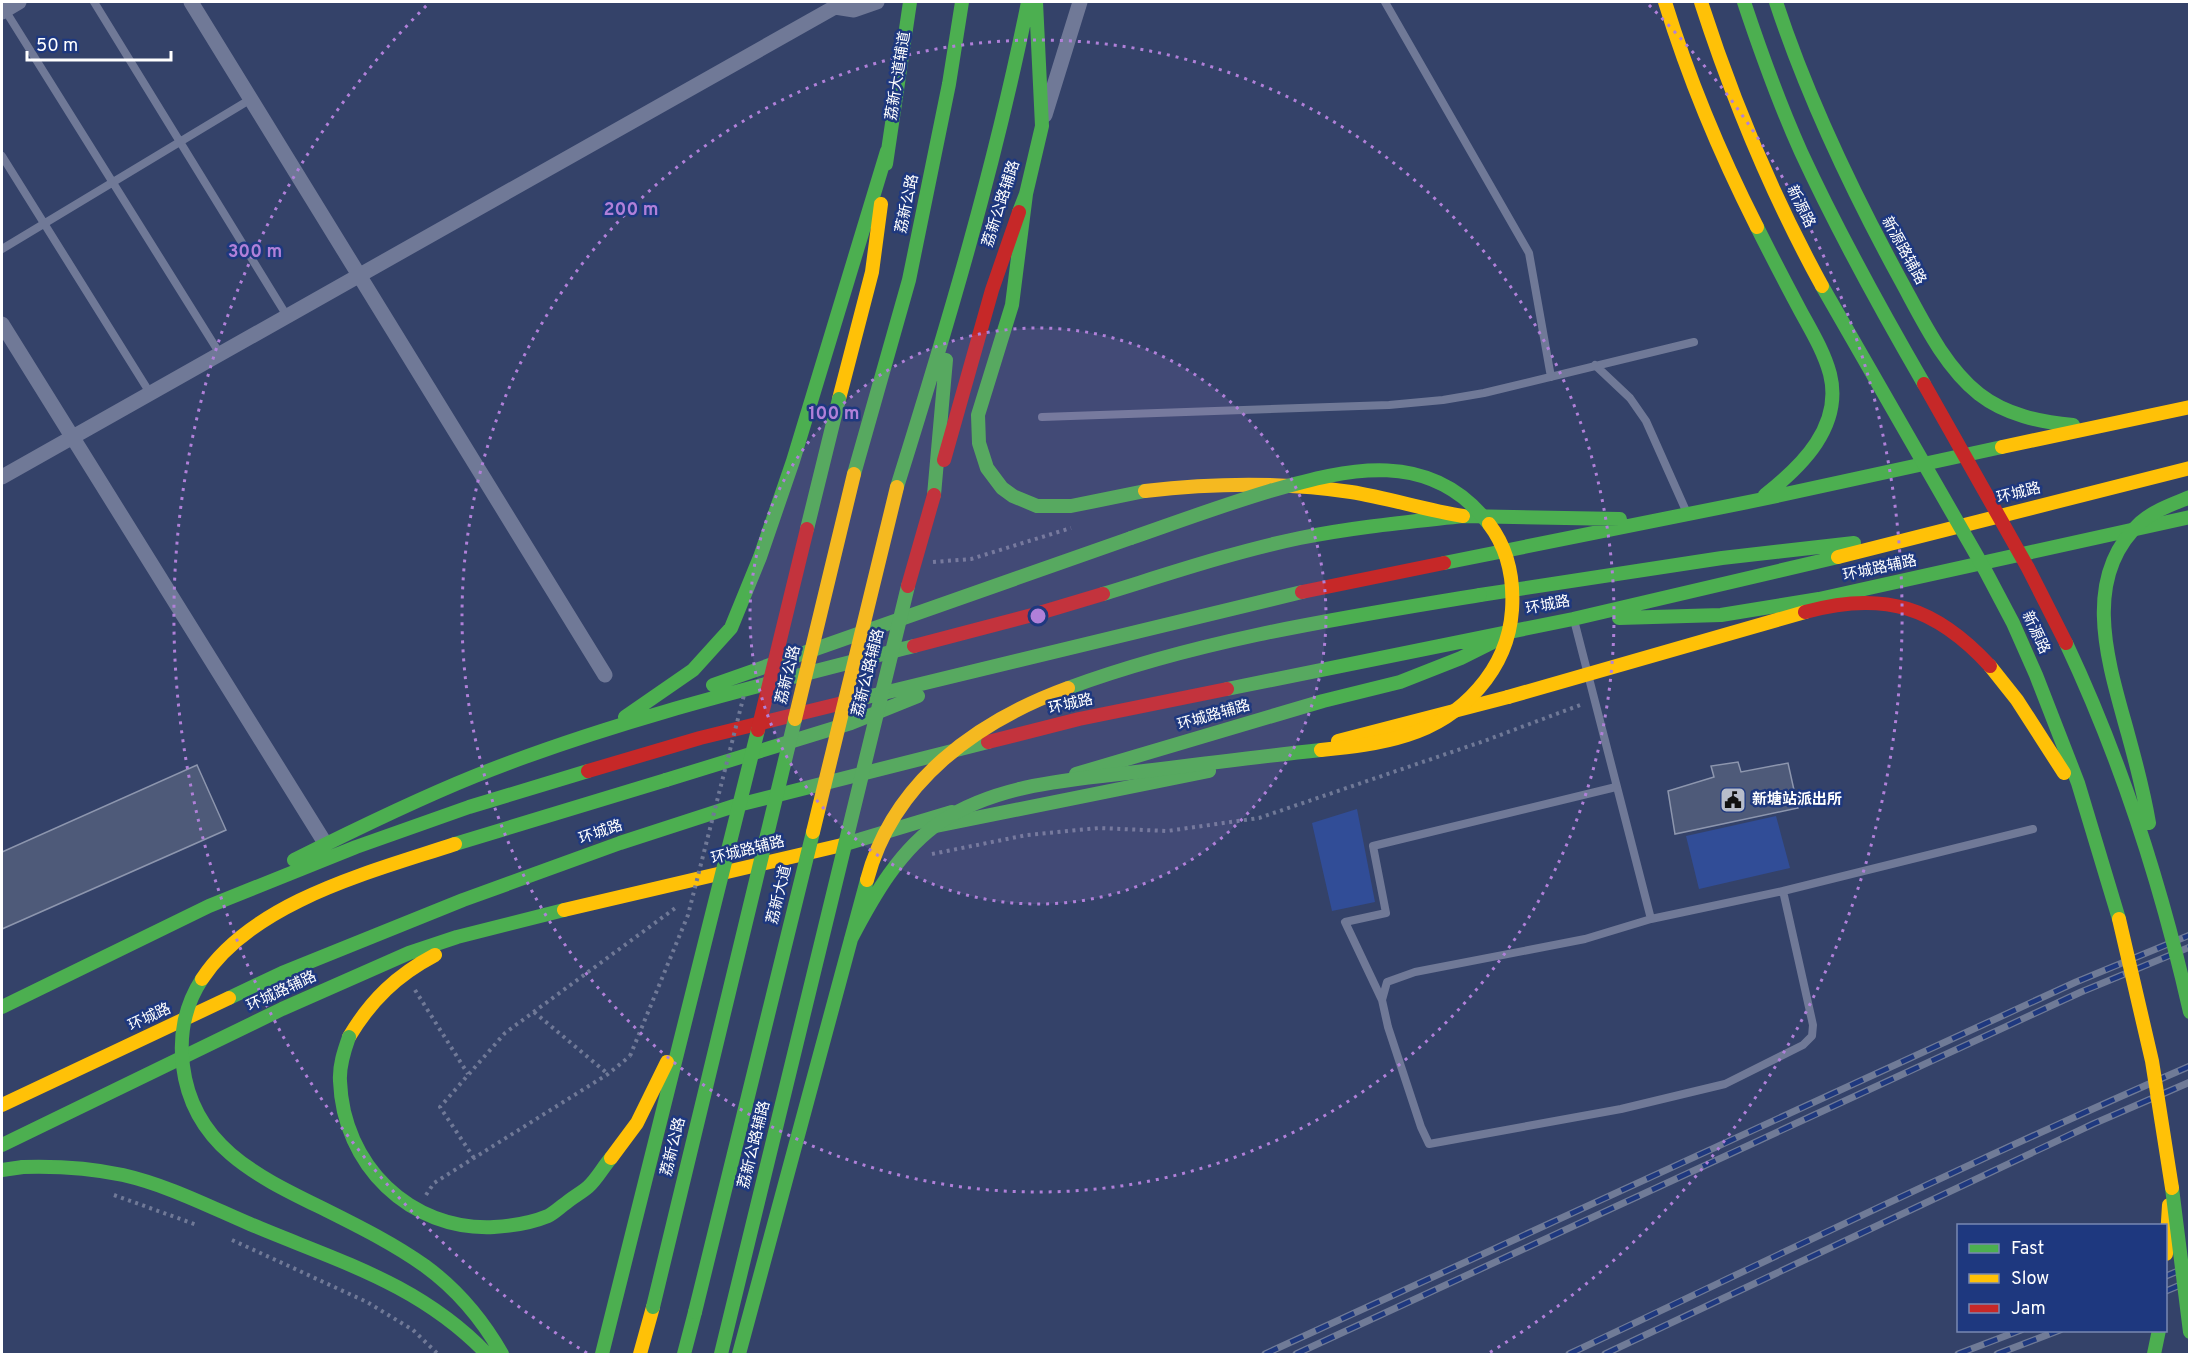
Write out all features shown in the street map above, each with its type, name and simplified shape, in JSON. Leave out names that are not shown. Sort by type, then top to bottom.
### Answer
[{"type":"main road","name":"荔新大道辅道","points":[[887,151],[910,2]]},
{"type":"main road","name":"荔新公路","points":[[640,1354],[854,474],[909,280],[949,84],[962,2]]},
{"type":"main road","points":[[934,495],[950,317],[996,146],[1028,2]]},
{"type":"main road","name":"荔新公路辅路","points":[[721,1354],[903,603],[992,290],[1026,194],[1042,126],[1036,2]]},
{"type":"main road","points":[[1665,2],[1695,93],[1725,163],[1818,343],[1828,368],[1832,389],[1828,421],[1815,448],[1786,479],[1758,500]]},
{"type":"main road","name":"新源路","points":[[1701,2],[1717,52],[1751,140],[1784,215],[1831,302],[1990,578],[2012,622],[2049,709],[2087,813],[2123,935],[2143,1015],[2153,1066],[2190,1332]]},
{"type":"main road","name":"新源路","points":[[1744,2],[1789,128],[1823,202],[1865,283],[2011,537],[2055,620],[2108,741],[2138,820],[2162,895],[2190,1012]]},
{"type":"main road","name":"新源路辅路","points":[[1776,2],[1789,43],[1819,120],[1865,217],[1933,339],[1955,370],[1981,395],[2003,408],[2035,420],[2091,427]]},
{"type":"main road","points":[[602,1354],[872,272],[887,151]]},
{"type":"main road","points":[[624,718],[693,670],[731,628],[760,557],[793,461],[887,151]]},
{"type":"main road","points":[[1026,194],[1012,305],[978,415],[977,434],[986,469],[997,484],[1010,495],[1045,508],[1062,508],[1116,496],[1166,489],[1263,485],[1320,488],[1369,495],[1463,516]]},
{"type":"main road","name":"荔新大道","points":[[684,1354],[897,487],[950,317]]},
{"type":"main road","points":[[209,906],[356,847],[469,807],[700,738],[1275,597],[1663,520],[2190,407]]},
{"type":"main road","name":"环城路","points":[[2,1105],[304,964],[463,900],[620,843],[734,806],[1079,719],[1574,619],[1796,568],[2190,468]]},
{"type":"main road","points":[[573,741],[624,718],[1248,497],[1347,470],[1394,470],[1441,483],[1474,507],[1492,528],[1509,564],[1513,585],[1511,626],[1501,657],[1481,690],[1464,706],[1447,717],[1405,735],[1339,748],[1058,782],[993,798],[961,810],[933,827],[913,844],[882,884],[851,939]]},
{"type":"main road","points":[[2162,895],[2144,792],[2107,655],[2103,601],[2106,575],[2115,554],[2129,533],[2148,515],[2190,497]]},
{"type":"main road","points":[[2,1007],[209,906],[384,814],[477,775],[688,704],[1036,614],[1230,555],[1301,538],[1463,516],[1663,520]]},
{"type":"main road","name":"环城路辅路","points":[[1574,619],[1721,615],[1758,611],[2190,517]]},
{"type":"main road","points":[[739,1354],[869,871],[888,825],[903,802],[942,760],[966,739],[992,722],[1059,691],[1203,646],[1293,627],[1480,595],[1777,550],[1916,538]]},
{"type":"main road","points":[[862,840],[1104,794],[1246,764],[1508,697],[1821,608],[1848,604],[1879,604],[1905,608],[1931,618],[1954,633],[1981,657],[2003,682],[2052,753],[2087,813]]},
{"type":"main road","name":"环城路辅路","points":[[2,1145],[272,1014],[409,953],[516,921],[862,840],[1037,785],[1323,701],[1400,682],[1461,658],[1520,629]]},
{"type":"main road","points":[[502,1354],[494,1338],[462,1298],[421,1262],[378,1234],[259,1176],[220,1145],[195,1111],[183,1069],[181,1045],[183,1021],[190,999],[209,969],[228,948],[279,912],[359,877],[546,814],[851,723],[988,667]]},
{"type":"main road","points":[[516,921],[459,943],[402,973],[363,1013],[349,1038],[342,1059],[340,1082],[347,1124],[368,1168],[387,1190],[408,1207],[448,1224],[492,1229],[523,1223],[550,1214],[590,1185],[633,1130],[686,1024]]},
{"type":"main road","points":[[2,1170],[23,1167],[106,1171],[168,1189],[346,1264],[416,1298],[458,1327],[478,1343],[487,1354]]},
{"type":"main road","points":[[2167,1237],[2170,1186]]},
{"type":"main road","points":[[2154,1354],[2159,1332]]},
{"type":"street","points":[[3,11],[19,2]]},
{"type":"street","points":[[191,2],[605,675]]},
{"type":"street","points":[[2,477],[835,7],[854,10],[878,2]]},
{"type":"street","points":[[1042,126],[1080,2]]},
{"type":"street","points":[[2,324],[325,843]]},
{"type":"lane","points":[[94,2],[287,316]]},
{"type":"lane","points":[[1385,2],[1529,253],[1551,377]]},
{"type":"lane","points":[[3,11],[220,354]]},
{"type":"lane","points":[[2,249],[251,99]]},
{"type":"lane","points":[[2,156],[150,393]]},
{"type":"lane","points":[[1042,417],[1389,405],[1443,400],[1521,386],[1595,365],[1694,342]]},
{"type":"lane","points":[[1595,365],[1630,398],[1646,421],[1687,514]]},
{"type":"lane","points":[[1574,619],[1650,919]]},
{"type":"lane","points":[[1616,787],[1373,846],[1386,913],[1345,922],[1382,1000],[1388,1027],[1420,1127],[1429,1144],[1621,1109],[1725,1084],[1803,1045],[1812,1036],[1813,1025],[1790,914],[1783,891]]},
{"type":"lane","points":[[1382,1000],[1387,982],[1415,972],[1585,939],[1650,919],[1783,891],[2033,829]]},
{"type":"path","points":[[927,562],[971,559],[1078,525]]},
{"type":"path","points":[[420,1202],[434,1184],[608,1074],[630,1056],[688,915],[746,688]]},
{"type":"path","points":[[927,855],[1027,835],[1099,828],[1167,831],[1259,818],[1484,741],[1594,700]]},
{"type":"path","points":[[474,1158],[440,1107],[468,1074],[506,1033],[676,906],[699,902]]},
{"type":"path","points":[[415,990],[468,1074]]},
{"type":"path","points":[[534,1012],[608,1074]]},
{"type":"path","points":[[108,1193],[201,1226]]},
{"type":"path","points":[[222,1235],[367,1302],[413,1330],[438,1354]]},
{"type":"path","points":[[367,1302],[372,1292]]},
{"type":"shaded area","points":[[1357,809],[1375,902],[1332,911],[1312,823]]},
{"type":"shaded area","points":[[1776,816],[1790,868],[1699,889],[1686,836]]},
{"type":"building","name":"新塘站派出所","points":[[1738,762],[1741,772],[1788,763],[1798,808],[1675,834],[1668,791],[1714,777],[1711,766]]},
{"type":"building","points":[[197,765],[226,830],[2,929],[2,852]]},
{"type":"railway","points":[[1265,1354],[2076,982],[2190,935]]},
{"type":"railway","points":[[1296,1354],[2081,992],[2190,947]]},
{"type":"railway","points":[[1569,1354],[1956,1172],[2190,1066]]},
{"type":"railway","points":[[1605,1354],[2093,1124],[2190,1082]]},
{"type":"railway","points":[[2167,1276],[2190,1266]]},
{"type":"railway","points":[[2167,1291],[2190,1281]]},
{"type":"railway","points":[[1958,1354],[2016,1332]]},
{"type":"railway","points":[[1997,1354],[2055,1332]]},
{"type":"traffic: fast","points":[[886,164],[910,2]]},
{"type":"traffic: fast","points":[[854,474],[909,280],[949,84],[962,2]]},
{"type":"traffic: fast","points":[[897,487],[969,246],[1001,125],[1028,2]]},
{"type":"traffic: fast","points":[[1019,212],[1026,194],[1042,126],[1036,2]]},
{"type":"traffic: fast","points":[[1744,2],[1785,115],[1801,152],[1860,270],[1924,384]]},
{"type":"traffic: fast","points":[[1776,2],[1816,109],[1882,245],[1934,341],[1966,382],[1989,401],[2012,412],[2036,419],[2073,425]]},
{"type":"traffic: fast","points":[[625,717],[693,670],[731,628],[760,557],[793,461],[887,151]]},
{"type":"traffic: fast","points":[[1026,194],[1012,305],[978,415],[979,443],[987,468],[1002,488],[1013,496],[1037,506],[1071,506],[1145,491]]},
{"type":"traffic: fast","points":[[1757,227],[1821,350],[1830,374],[1832,393],[1831,411],[1816,443],[1793,471],[1765,495]]},
{"type":"traffic: fast","points":[[1822,286],[2013,623],[2078,783],[2119,919]]},
{"type":"traffic: fast","points":[[934,495],[946,360]]},
{"type":"traffic: fast","points":[[807,529],[839,399]]},
{"type":"traffic: fast","points":[[1444,563],[1758,500],[2002,447]]},
{"type":"traffic: fast","points":[[1131,538],[1270,491],[1358,471],[1387,470],[1415,474],[1441,484],[1466,500],[1489,524]]},
{"type":"traffic: fast","points":[[2149,823],[2140,778],[2107,651],[2104,623],[2105,595],[2110,569],[2122,544],[2141,522],[2158,511],[2190,497]]},
{"type":"traffic: fast","points":[[1463,516],[1620,519]]},
{"type":"traffic: fast","points":[[1103,594],[1225,557],[1300,538],[1463,516]]},
{"type":"traffic: fast","points":[[1619,618],[1721,615],[1819,599],[2190,517]]},
{"type":"traffic: fast","points":[[713,685],[1131,538]]},
{"type":"traffic: fast","points":[[1480,595],[1722,558],[1854,543]]},
{"type":"traffic: fast","points":[[1227,689],[1573,619],[1838,557]]},
{"type":"traffic: fast","points":[[721,1354],[908,586]]},
{"type":"traffic: fast","points":[[863,698],[1302,592]]},
{"type":"traffic: fast","points":[[1068,688],[1118,671],[1220,643],[1480,595]]},
{"type":"traffic: fast","points":[[1076,774],[1323,701],[1400,682],[1461,658],[1495,641]]},
{"type":"traffic: fast","points":[[2066,643],[2105,733],[2138,824],[2153,870],[2190,1012]]},
{"type":"traffic: fast","points":[[294,860],[429,795],[583,737],[692,704],[914,646]]},
{"type":"traffic: fast","points":[[666,780],[851,723],[918,696]]},
{"type":"traffic: fast","points":[[653,1307],[795,719]]},
{"type":"traffic: fast","points":[[602,1354],[758,730]]},
{"type":"traffic: fast","points":[[229,998],[282,973],[463,900],[620,843],[734,806],[988,742]]},
{"type":"traffic: fast","points":[[851,939],[889,874],[913,845],[942,821],[990,797],[1071,780],[1321,750]]},
{"type":"traffic: fast","points":[[2,1007],[209,906],[356,847],[469,807],[588,771]]},
{"type":"traffic: fast","points":[[936,826],[1209,771]]},
{"type":"traffic: fast","points":[[455,844],[666,780]]},
{"type":"traffic: fast","points":[[842,845],[952,812]]},
{"type":"traffic: fast","points":[[695,1312],[813,832]]},
{"type":"traffic: fast","points":[[739,1354],[867,880]]},
{"type":"traffic: fast","points":[[2,1145],[282,1009],[409,953],[457,937],[564,910]]},
{"type":"traffic: fast","points":[[202,979],[187,1010],[182,1043],[183,1066],[189,1094],[200,1119],[234,1157],[255,1172],[377,1236],[425,1266],[468,1306],[502,1354]]},
{"type":"traffic: fast","points":[[349,1037],[341,1064],[340,1081],[344,1112],[354,1140],[368,1165],[387,1187],[409,1205],[435,1218],[463,1225],[494,1227],[521,1224],[548,1216],[588,1187],[611,1158]]},
{"type":"traffic: fast","points":[[2,1170],[23,1167]]},
{"type":"traffic: fast","points":[[23,1167],[73,1168],[123,1175],[187,1196],[376,1276],[405,1291],[434,1309],[487,1354]]},
{"type":"traffic: fast","points":[[2172,1188],[2190,1332]]},
{"type":"traffic: fast","points":[[684,1354],[695,1312]]},
{"type":"traffic: fast","points":[[2154,1354],[2159,1332]]},
{"type":"traffic: slow","points":[[1665,2],[1706,116],[1757,227]]},
{"type":"traffic: slow","points":[[1701,2],[1726,75],[1755,147],[1786,217],[1822,286]]},
{"type":"traffic: slow","points":[[839,399],[872,272],[881,204]]},
{"type":"traffic: slow","points":[[2002,447],[2190,407]]},
{"type":"traffic: slow","points":[[1838,557],[2190,468]]},
{"type":"traffic: slow","points":[[795,719],[854,474]]},
{"type":"traffic: slow","points":[[1145,491],[1222,485],[1274,485],[1326,489],[1463,516]]},
{"type":"traffic: slow","points":[[813,832],[897,487]]},
{"type":"traffic: slow","points":[[1321,750],[1386,741],[1407,735],[1446,717],[1479,689],[1502,652],[1509,632],[1512,610],[1511,576],[1501,544],[1489,524]]},
{"type":"traffic: slow","points":[[1508,697],[1805,612]]},
{"type":"traffic: slow","points":[[1990,666],[2017,700],[2064,773]]},
{"type":"traffic: slow","points":[[867,880],[879,845],[897,813],[918,784],[944,759],[972,737],[1002,718],[1068,688]]},
{"type":"traffic: slow","points":[[1338,741],[1508,697]]},
{"type":"traffic: slow","points":[[202,979],[224,952],[251,929],[282,909],[351,878],[455,844]]},
{"type":"traffic: slow","points":[[564,910],[842,845]]},
{"type":"traffic: slow","points":[[2119,919],[2152,1061],[2172,1188]]},
{"type":"traffic: slow","points":[[349,1037],[366,1011],[386,990],[409,971],[435,955]]},
{"type":"traffic: slow","points":[[2,1105],[229,998]]},
{"type":"traffic: slow","points":[[611,1158],[637,1123],[667,1062]]},
{"type":"traffic: slow","points":[[2167,1238],[2169,1205]]},
{"type":"traffic: slow","points":[[640,1354],[653,1307]]},
{"type":"traffic: jam","points":[[944,460],[992,290],[1019,212]]},
{"type":"traffic: jam","points":[[1924,384],[2028,568],[2066,643]]},
{"type":"traffic: jam","points":[[908,586],[934,495]]},
{"type":"traffic: jam","points":[[758,730],[807,529]]},
{"type":"traffic: jam","points":[[1302,592],[1444,563]]},
{"type":"traffic: jam","points":[[914,646],[1103,594]]},
{"type":"traffic: jam","points":[[1805,612],[1860,603],[1884,604],[1907,609],[1929,617],[1949,630],[1970,646],[1990,666]]},
{"type":"traffic: jam","points":[[988,742],[1079,719],[1227,689]]},
{"type":"traffic: jam","points":[[588,771],[700,738],[863,698]]},
{"type":"place","name":"新塘站派出所","points":[[1733,800]]}]
